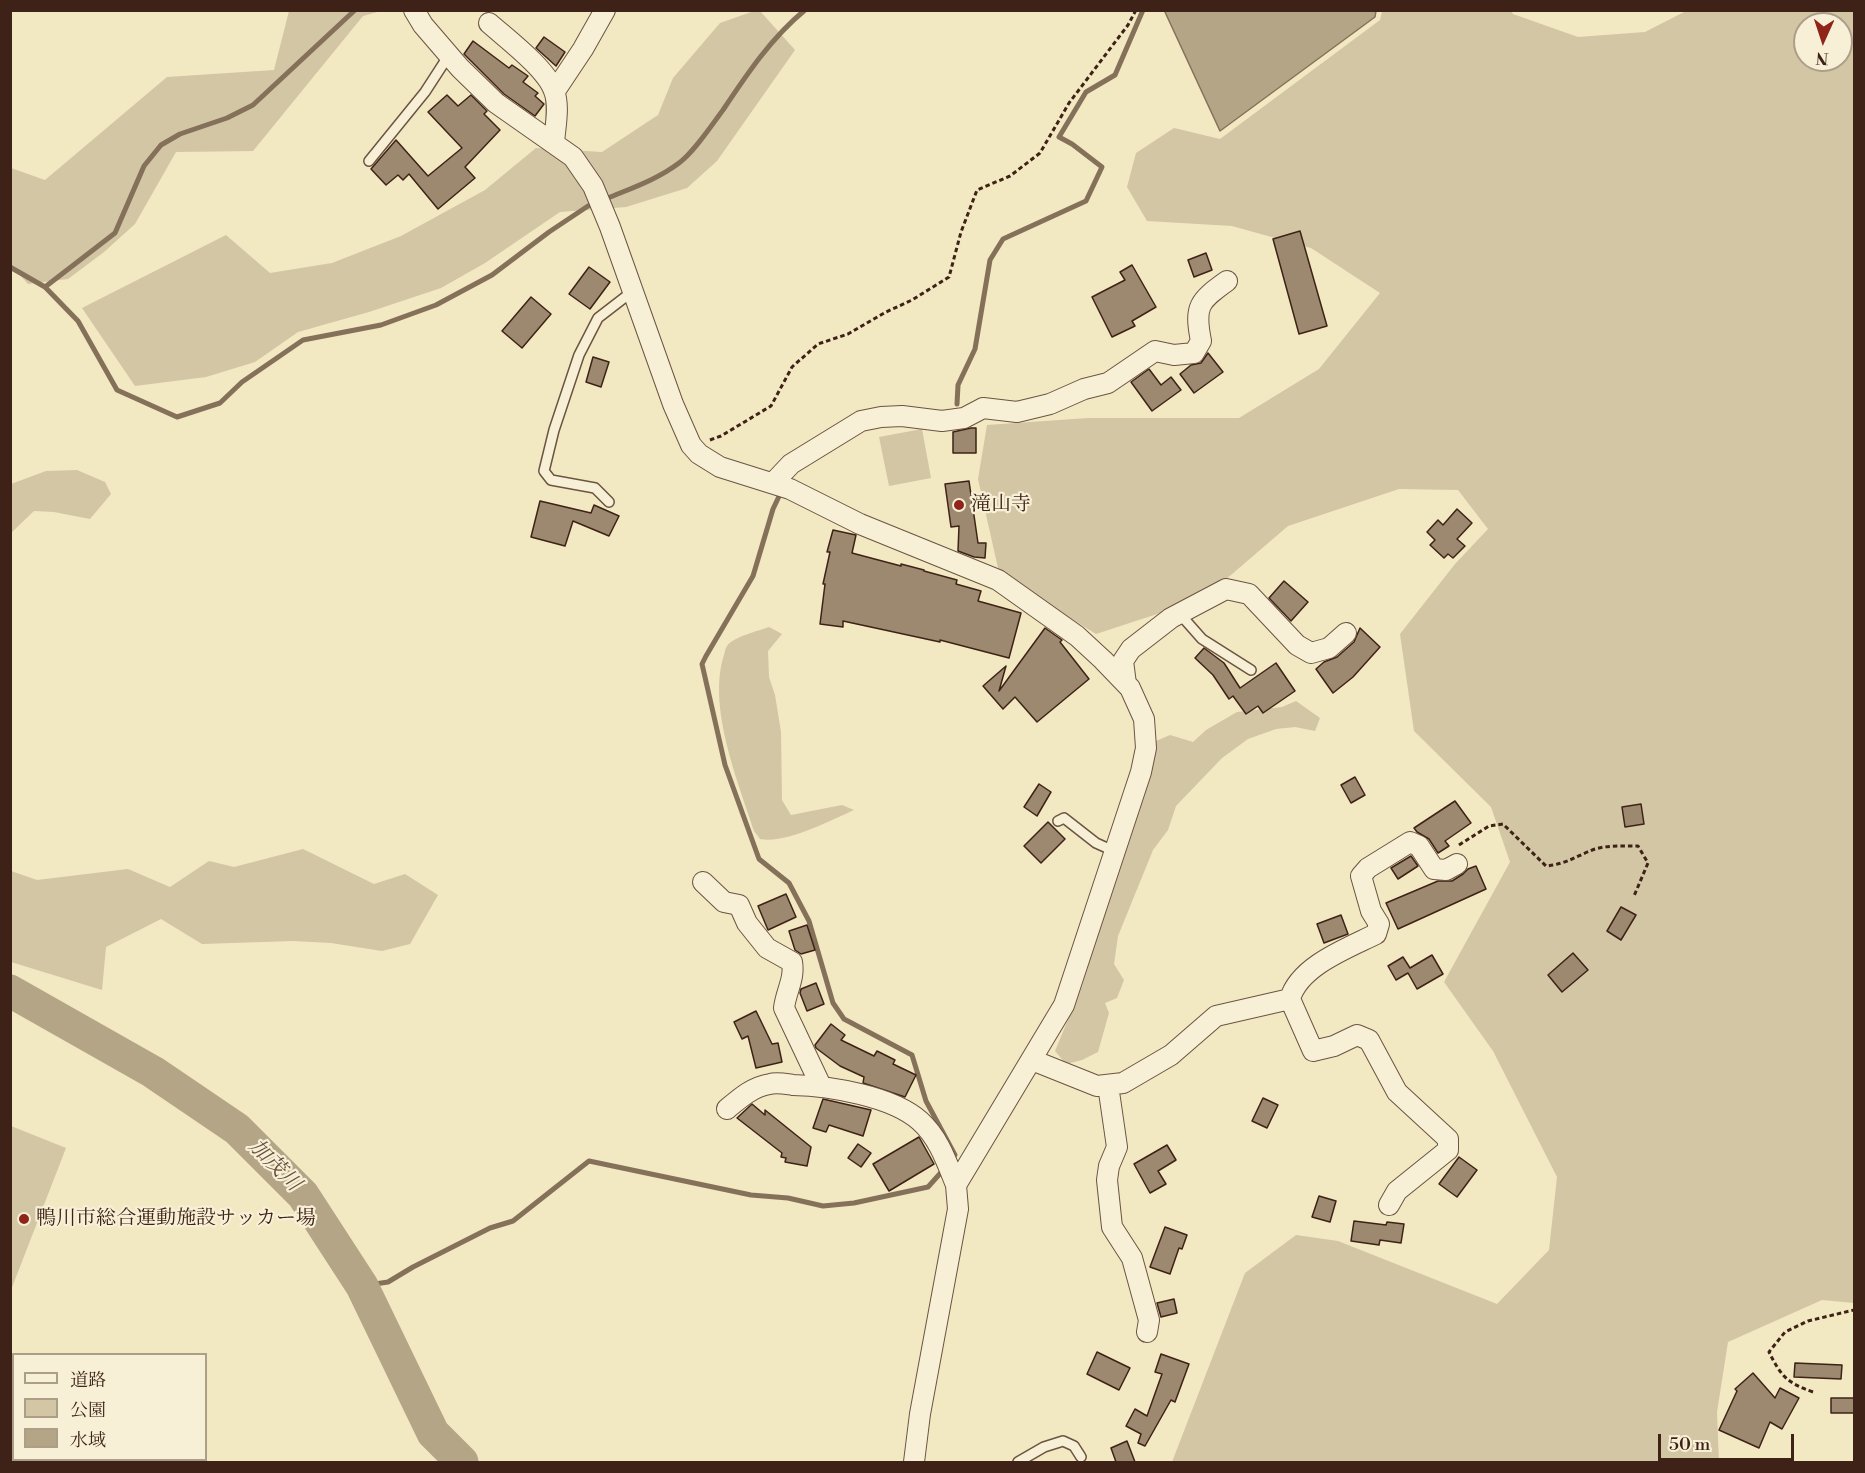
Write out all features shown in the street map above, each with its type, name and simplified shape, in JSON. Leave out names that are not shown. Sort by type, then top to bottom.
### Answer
[{"type":"street","points":[[414,10],[423,25],[449,55],[496,103],[573,157],[593,186],[674,404],[691,445],[699,454],[720,467],[780,486],[860,524],[998,580],[1077,636],[1130,688],[1144,719],[1146,748],[1141,772],[1116,852],[1064,1005],[956,1185]]},
{"type":"street","points":[[555,91],[605,10]]},
{"type":"street","points":[[489,23],[537,66],[555,91],[554,143]]},
{"type":"street","points":[[780,486],[791,464],[861,421],[902,416],[942,421],[964,418],[983,408],[1017,412],[1050,404],[1084,389],[1108,383],[1155,351],[1174,355],[1194,353],[1202,341],[1197,319],[1204,297],[1227,281]]},
{"type":"street","points":[[1126,684],[1123,662],[1131,650],[1171,618],[1226,589],[1250,594],[1297,645],[1311,653],[1329,648],[1346,633]]},
{"type":"street","points":[[1389,1205],[1397,1191],[1448,1150],[1448,1139],[1397,1092],[1369,1040],[1357,1035],[1334,1046],[1313,1051],[1290,999],[1292,990],[1313,967],[1376,934],[1379,924],[1371,911],[1361,876],[1368,868],[1410,842],[1419,846],[1434,869],[1446,870],[1457,864]]},
{"type":"street","points":[[703,882],[724,902],[739,905],[747,923],[766,948],[792,962],[794,972],[785,996],[784,1008],[821,1086]]},
{"type":"street","points":[[1032,1060],[1097,1086],[1123,1083],[1171,1055],[1216,1016],[1290,999]]},
{"type":"street","points":[[727,1109],[744,1093],[770,1084],[821,1086],[866,1095],[910,1113],[922,1123],[939,1144],[956,1185],[958,1209],[920,1414],[914,1462]]},
{"type":"street","points":[[1108,1085],[1117,1148],[1109,1166],[1107,1180],[1112,1227],[1132,1258],[1149,1320],[1147,1332]]},
{"type":"lane","points":[[369,161],[425,92],[449,55]]},
{"type":"lane","points":[[609,502],[595,488],[551,480],[544,471],[554,430],[579,355],[598,318],[633,291]]},
{"type":"lane","points":[[1179,613],[1202,639],[1251,670]]},
{"type":"lane","points":[[1058,821],[1064,818],[1096,843],[1116,852]]},
{"type":"lane","points":[[1018,1462],[1044,1447],[1063,1441],[1074,1446],[1081,1457]]},
{"type":"path","points":[[691,445],[721,436],[771,406],[792,367],[818,344],[848,334],[912,300],[949,277],[960,232],[977,190],[1010,176],[1040,153],[1069,103],[1128,25],[1136,10]]},
{"type":"path","points":[[1430,863],[1490,826],[1503,824],[1546,866],[1562,864],[1597,849],[1638,846],[1648,863],[1634,896]]},
{"type":"path","points":[[1813,1392],[1795,1386],[1778,1371],[1769,1352],[1785,1332],[1808,1321],[1854,1310]]},
{"type":"green space","points":[[289,11],[381,11],[363,16],[253,151],[176,152],[135,224],[104,252],[68,279],[28,284],[11,265],[11,168],[45,180],[167,77],[274,70]]},
{"type":"green space","points":[[760,11],[795,50],[717,161],[687,188],[626,207],[560,212],[485,263],[441,288],[298,332],[255,362],[206,377],[135,386],[82,308],[226,235],[270,273],[332,263],[401,236],[485,190],[536,148],[602,152],[658,115],[673,78],[720,23]]},
{"type":"green space","points":[[1382,11],[1511,11],[1513,14],[1578,37],[1645,32],[1686,11],[1854,11],[1854,1303],[1822,1300],[1728,1342],[1717,1412],[1719,1462],[1172,1462],[1245,1273],[1296,1235],[1338,1241],[1497,1304],[1549,1250],[1557,1177],[1493,1051],[1444,982],[1510,862],[1491,807],[1414,731],[1400,634],[1455,564],[1488,529],[1458,490],[1399,489],[1288,526],[1203,599],[1096,634],[1046,603],[998,568],[978,479],[987,425],[1088,418],[1239,418],[1319,369],[1380,293],[1311,248],[1232,226],[1147,221],[1127,187],[1136,153],[1174,128],[1220,139],[1380,20]]},
{"type":"green space","points":[[922,429],[931,478],[889,486],[879,437]]},
{"type":"green space","points":[[77,470],[105,482],[111,494],[90,519],[54,512],[34,511],[11,533],[11,484],[46,471]]},
{"type":"green space","points":[[769,627],[782,634],[768,651],[769,677],[775,695],[781,732],[782,800],[791,815],[842,805],[854,810],[795,835],[770,840],[760,839],[754,831],[733,767],[719,697],[720,675],[727,646],[740,637]]},
{"type":"green space","points":[[1296,701],[1320,718],[1315,731],[1295,727],[1276,729],[1248,739],[1222,758],[1176,806],[1168,830],[1153,850],[1118,936],[1114,964],[1124,980],[1117,998],[1105,1003],[1109,1013],[1098,1052],[1082,1060],[1066,1064],[1055,1051],[1082,986],[1156,741],[1170,735],[1193,742],[1206,730],[1237,712],[1282,707]]},
{"type":"green space","points":[[303,849],[374,884],[405,874],[438,895],[410,944],[382,951],[331,943],[293,941],[202,944],[161,919],[106,947],[102,990],[11,962],[11,871],[37,880],[128,869],[170,887],[209,861],[234,867]]},
{"type":"green space","name":"鴨川市総合運動施設サッカー場","points":[[11,1126],[66,1148],[11,1290]]},
{"type":"water","points":[[1166,10],[1376,11],[1375,17],[1220,131]]},
{"type":"building","points":[[544,37],[565,52],[556,66],[536,48]]},
{"type":"building","points":[[473,41],[509,68],[512,65],[528,76],[523,82],[538,93],[535,96],[544,104],[535,116],[504,94],[464,54]]},
{"type":"building","points":[[447,95],[458,106],[471,95],[487,111],[484,114],[500,130],[465,167],[475,178],[438,209],[409,174],[403,180],[398,175],[386,185],[371,169],[396,140],[428,176],[462,148],[428,112]]},
{"type":"building","points":[[1300,231],[1327,326],[1299,334],[1273,239]]},
{"type":"building","points":[[1206,253],[1212,270],[1194,277],[1188,260]]},
{"type":"building","points":[[1132,265],[1156,307],[1132,321],[1135,326],[1112,337],[1092,297],[1125,280],[1120,272]]},
{"type":"building","points":[[589,267],[610,282],[590,309],[569,294]]},
{"type":"building","points":[[531,297],[551,314],[522,348],[502,331]]},
{"type":"building","points":[[1208,353],[1223,372],[1194,393],[1180,374],[1191,365],[1201,363]]},
{"type":"building","points":[[593,357],[609,362],[601,387],[586,382]]},
{"type":"building","points":[[1149,369],[1161,385],[1171,377],[1181,390],[1152,411],[1131,382]]},
{"type":"building","points":[[976,428],[976,453],[953,453],[953,432]]},
{"type":"building","points":[[969,481],[978,543],[986,543],[985,558],[958,551],[959,526],[951,527],[945,484]]},
{"type":"building","points":[[540,501],[591,513],[594,505],[619,516],[609,536],[573,521],[565,546],[531,537]]},
{"type":"building","points":[[1457,509],[1472,523],[1457,539],[1465,546],[1453,558],[1448,554],[1444,558],[1430,545],[1435,540],[1427,532],[1438,520],[1443,525]]},
{"type":"building","points":[[833,530],[856,535],[852,553],[957,580],[956,584],[981,591],[978,601],[1021,613],[1009,658],[940,640],[940,642],[843,621],[843,627],[820,624],[825,584],[823,584],[830,552],[827,552]]},
{"type":"building","points":[[1284,581],[1308,602],[1291,621],[1269,598]]},
{"type":"building","points":[[1045,628],[1062,640],[1060,642],[1089,679],[1037,722],[1015,697],[1003,709],[983,686],[1006,666],[999,691]]},
{"type":"building","points":[[1360,628],[1380,647],[1353,677],[1333,693],[1316,669],[1324,662],[1337,657],[1354,642]]},
{"type":"building","points":[[1204,648],[1224,663],[1240,688],[1276,663],[1295,691],[1263,713],[1258,706],[1246,714],[1233,696],[1229,699],[1213,675],[1195,658]]},
{"type":"building","points":[[1355,777],[1365,795],[1351,803],[1341,785]]},
{"type":"building","points":[[1039,784],[1051,792],[1037,816],[1024,807]]},
{"type":"building","points":[[1455,801],[1471,823],[1445,841],[1449,846],[1438,853],[1429,839],[1414,828]]},
{"type":"building","points":[[1641,804],[1644,824],[1625,827],[1622,807]]},
{"type":"building","points":[[1048,822],[1065,839],[1041,863],[1024,846]]},
{"type":"building","points":[[1411,856],[1418,866],[1398,879],[1391,868]]},
{"type":"building","points":[[1476,866],[1486,889],[1398,929],[1386,903],[1438,881],[1452,881]]},
{"type":"building","points":[[786,894],[796,917],[768,930],[758,906]]},
{"type":"building","points":[[1621,907],[1636,915],[1621,940],[1607,931]]},
{"type":"building","points":[[1341,915],[1348,934],[1324,943],[1317,924]]},
{"type":"building","points":[[807,925],[815,950],[801,954],[795,950],[789,931]]},
{"type":"building","points":[[1573,953],[1588,970],[1562,992],[1548,975]]},
{"type":"building","points":[[1432,955],[1443,974],[1417,989],[1408,973],[1396,980],[1388,966],[1403,957],[1410,968]]},
{"type":"building","points":[[816,983],[824,1004],[807,1011],[800,993],[801,989]]},
{"type":"building","points":[[756,1011],[772,1044],[778,1043],[782,1062],[756,1068],[748,1036],[742,1039],[734,1022]]},
{"type":"building","points":[[831,1024],[845,1035],[841,1040],[874,1056],[877,1051],[895,1060],[893,1064],[916,1075],[905,1097],[863,1083],[864,1077],[840,1066],[816,1048],[815,1045]]},
{"type":"building","points":[[1263,1098],[1278,1105],[1267,1128],[1252,1121]]},
{"type":"building","points":[[823,1099],[871,1110],[863,1136],[829,1125],[826,1132],[813,1128]]},
{"type":"building","points":[[752,1104],[765,1115],[765,1110],[811,1147],[807,1166],[785,1162],[786,1158],[781,1157],[782,1153],[737,1118]]},
{"type":"building","points":[[919,1137],[934,1164],[889,1191],[873,1164]]},
{"type":"building","points":[[858,1144],[871,1153],[861,1167],[848,1158]]},
{"type":"building","points":[[1167,1145],[1176,1160],[1158,1171],[1166,1184],[1150,1193],[1134,1164]]},
{"type":"building","points":[[1459,1157],[1477,1170],[1457,1197],[1439,1184]]},
{"type":"building","points":[[1319,1196],[1336,1201],[1330,1222],[1312,1217]]},
{"type":"building","points":[[1354,1221],[1386,1225],[1387,1222],[1404,1224],[1401,1243],[1380,1240],[1379,1245],[1351,1241]]},
{"type":"building","points":[[1165,1227],[1187,1235],[1182,1249],[1179,1248],[1170,1274],[1150,1267]]},
{"type":"building","points":[[1174,1299],[1177,1313],[1161,1317],[1157,1303]]},
{"type":"building","points":[[1097,1352],[1130,1368],[1119,1390],[1087,1374]]},
{"type":"building","points":[[1161,1354],[1189,1364],[1175,1402],[1171,1400],[1145,1446],[1138,1443],[1141,1434],[1126,1426],[1135,1409],[1147,1416],[1162,1374],[1155,1372]]},
{"type":"building","points":[[1795,1363],[1842,1365],[1841,1379],[1794,1377]]},
{"type":"building","points":[[1753,1373],[1775,1398],[1780,1388],[1799,1398],[1782,1429],[1770,1422],[1759,1448],[1719,1430],[1737,1391],[1735,1389]]},
{"type":"building","points":[[1831,1398],[1854,1398],[1854,1413],[1831,1413]]},
{"type":"building","points":[[1127,1441],[1135,1462],[1116,1462],[1111,1448]]},
{"type":"waterway","points":[[45,287],[115,233],[144,166],[161,145],[180,134],[227,118],[253,105],[355,10]]},
{"type":"waterway","points":[[608,198],[654,178],[685,158],[708,131],[760,57],[781,32],[805,10]]},
{"type":"waterway","points":[[957,404],[958,385],[975,349],[990,260],[1003,239],[1086,201],[1102,167],[1059,137],[1086,92],[1115,75],[1143,10]]},
{"type":"waterway","points":[[10,267],[45,287],[78,321],[117,390],[177,417],[220,403],[242,382],[303,340],[381,325],[436,305],[492,275],[588,206]]},
{"type":"waterway","points":[[782,490],[773,509],[753,576],[702,664],[725,765],[759,859],[789,883],[809,921],[833,1003],[844,1019],[912,1055],[926,1101],[955,1155],[951,1160]]},
{"type":"waterway","name":"加茂川","points":[[10,991],[153,1072],[237,1129],[303,1195],[362,1286],[433,1433],[462,1462]]},
{"type":"waterway","points":[[362,1286],[388,1282],[490,1228],[513,1221],[589,1161],[751,1195],[788,1198],[823,1206],[854,1203],[928,1187],[945,1168]]},
{"type":"place","name":"滝山寺","points":[[959,505]]},
{"type":"place","name":"鴨川市総合運動施設サッカー場","points":[[24,1219]]}]
